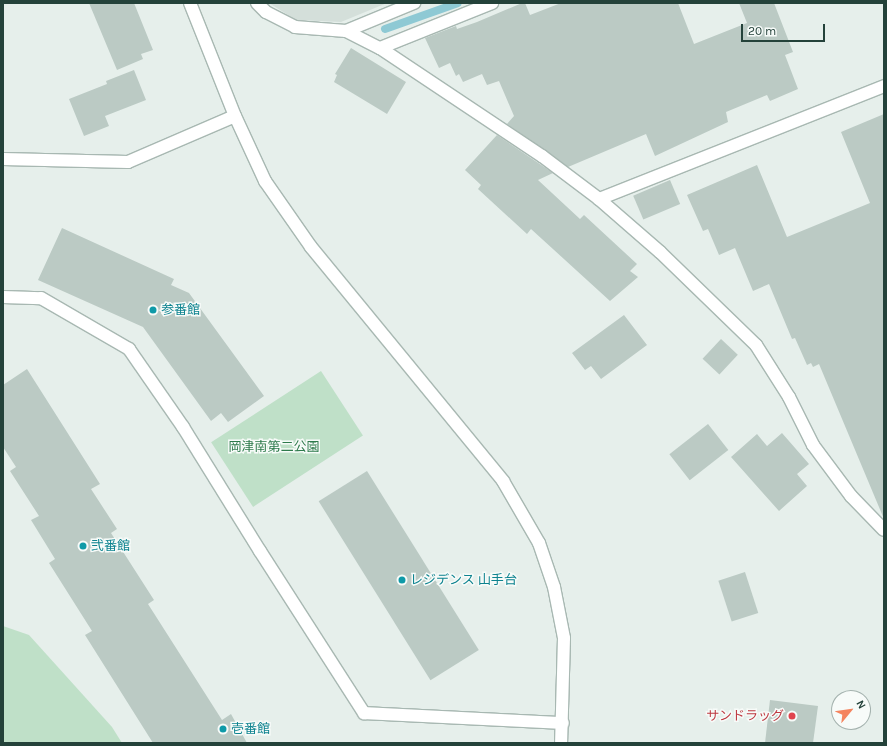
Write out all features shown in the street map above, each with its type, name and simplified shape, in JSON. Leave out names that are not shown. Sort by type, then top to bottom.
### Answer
[{"type":"street","points":[[190,3],[235,116],[265,181],[311,247],[503,481],[539,542],[554,588],[564,638],[561,743]]},
{"type":"street","points":[[257,3],[266,12],[296,27],[346,31],[380,48],[542,156],[599,199],[660,252],[756,346],[789,397],[813,445],[851,496],[884,530]]},
{"type":"street","points":[[346,31],[414,3]]},
{"type":"street","points":[[380,48],[492,3]]},
{"type":"street","points":[[599,199],[884,86]]},
{"type":"street","points":[[3,158],[128,162],[235,116]]},
{"type":"street","points":[[3,297],[41,298],[129,349],[184,427],[264,558],[364,713],[562,723]]},
{"type":"shaded area","points":[[269,3],[387,3],[341,22],[296,20]]},
{"type":"green space","name":"岡津南第二公園","points":[[321,371],[363,436],[253,507],[211,442]]},
{"type":"green space","points":[[3,626],[29,635],[112,727],[122,743],[3,743]]},
{"type":"building","points":[[89,3],[134,3],[153,50],[141,54],[143,59],[117,70]]},
{"type":"building","points":[[525,3],[530,15],[561,3],[678,3],[694,44],[747,23],[739,3],[774,3],[793,52],[785,55],[798,89],[770,101],[767,95],[726,112],[728,122],[655,156],[646,134],[568,167],[507,124],[514,116],[499,81],[487,85],[482,74],[463,82],[459,74],[456,76],[450,63],[439,68],[425,38],[456,26],[457,29],[477,22]]},
{"type":"building","points":[[351,48],[406,82],[387,114],[334,82],[337,75],[335,74]]},
{"type":"building","points":[[134,70],[146,100],[105,116],[109,126],[84,136],[69,99],[107,84],[106,81]]},
{"type":"building","points":[[884,114],[884,519],[819,364],[813,367],[811,363],[807,365],[795,338],[792,339],[769,284],[753,291],[735,248],[719,255],[708,229],[703,231],[687,195],[757,165],[787,237],[870,203],[841,132]]},
{"type":"building","points":[[497,135],[553,173],[538,180],[580,219],[584,215],[637,264],[630,271],[638,277],[610,301],[531,229],[527,234],[478,189],[481,185],[465,170]]},
{"type":"building","points":[[670,180],[680,204],[643,220],[633,196]]},
{"type":"building","name":"参番館","points":[[62,228],[174,279],[171,285],[189,293],[264,396],[228,422],[221,413],[211,421],[143,327],[38,280]]},
{"type":"building","points":[[624,315],[647,345],[601,379],[591,366],[585,370],[572,353]]},
{"type":"building","points":[[721,339],[738,355],[719,374],[703,359]]},
{"type":"building","name":"弐番館","points":[[27,369],[100,484],[91,489],[117,529],[111,533],[154,600],[148,604],[222,720],[231,714],[247,743],[153,743],[85,635],[92,631],[49,563],[55,559],[31,520],[39,516],[10,471],[16,467],[3,447],[3,385]]},
{"type":"building","points":[[708,424],[728,450],[690,480],[669,454]]},
{"type":"building","points":[[782,433],[809,464],[797,474],[807,486],[779,511],[731,457],[757,434],[767,446]]},
{"type":"building","name":"レジデンス 山手台","points":[[367,471],[479,650],[430,680],[319,501]]},
{"type":"building","points":[[745,572],[758,613],[732,622],[718,581]]},
{"type":"building","name":"サンドラッグ","points":[[770,700],[818,706],[813,743],[765,743]]},
{"type":"waterway","points":[[385,29],[458,3]]},
{"type":"place","name":"参番館","points":[[153,310]]},
{"type":"place","name":"弐番館","points":[[83,546]]},
{"type":"place","name":"レジデンス 山手台","points":[[402,580]]},
{"type":"place","name":"サンドラッグ","points":[[792,716]]},
{"type":"place","name":"壱番館","points":[[223,729]]}]
